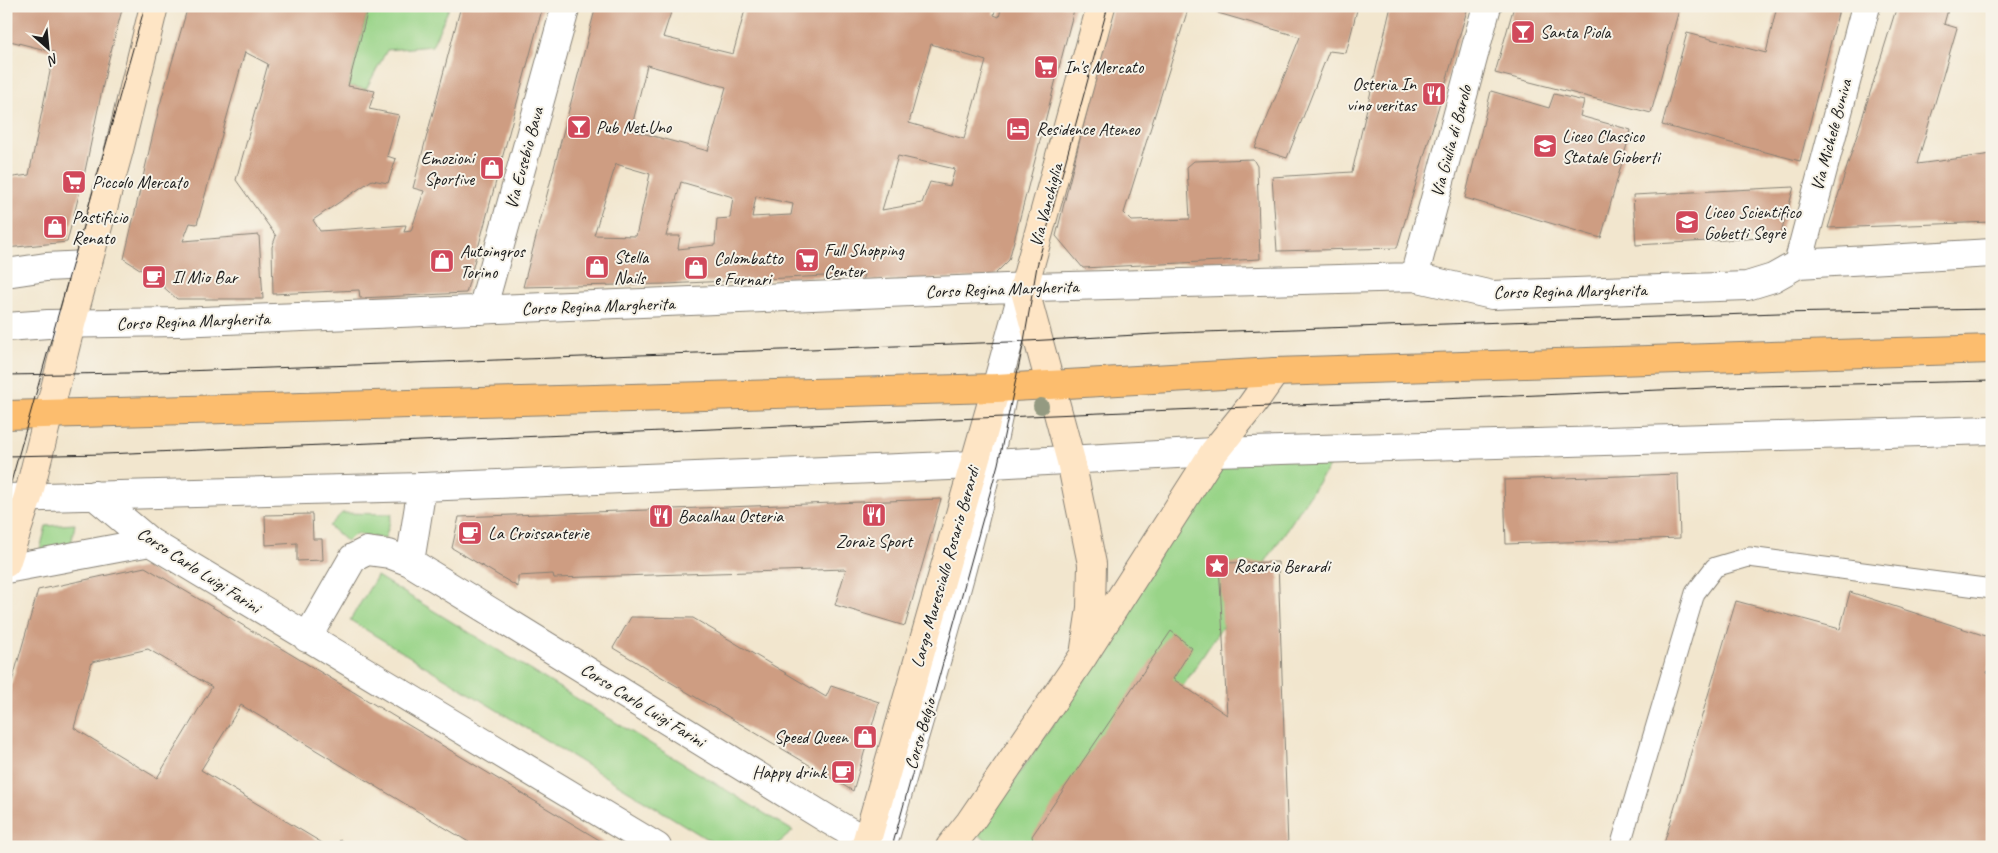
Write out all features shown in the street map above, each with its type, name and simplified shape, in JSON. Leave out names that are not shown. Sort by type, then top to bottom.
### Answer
[{"type":"main road","points":[[6,563],[17,498],[49,414],[71,324],[119,150],[154,6]]},
{"type":"main road","name":"Via Vanchiglia","points":[[1024,287],[1101,6]]},
{"type":"main road","points":[[1024,287],[1049,385],[1071,460],[1092,564],[1091,608],[1084,655]]},
{"type":"main road","points":[[6,415],[1002,388],[1276,372],[1992,349]]},
{"type":"main road","points":[[950,847],[970,822],[1084,655],[1214,452],[1276,372]]},
{"type":"main road","name":"Largo Maresciallo Rosario Berardi","points":[[872,846],[984,465],[1002,388]]},
{"type":"street","name":"Via Eusebio Bava","points":[[482,310],[566,6]]},
{"type":"street","name":"Via Giulia di Barolo","points":[[1414,276],[1487,6]]},
{"type":"street","name":"Via Michele Buniva","points":[[1798,264],[1866,6]]},
{"type":"street","name":"Corso Regina Margherita","points":[[6,327],[178,322],[1024,287],[1414,276],[1492,294],[1747,286],[1773,278],[1798,264],[1992,253]]},
{"type":"street","points":[[6,273],[46,267],[87,265]]},
{"type":"street","name":"Largo Maresciallo Rosario Berardi","points":[[1002,388],[1024,287]]},
{"type":"street","points":[[17,498],[422,487],[984,465],[1214,452],[1992,430]]},
{"type":"street","points":[[410,562],[422,487]]},
{"type":"street","name":"Corso Carlo Luigi Farini","points":[[94,496],[150,542],[657,847]]},
{"type":"street","points":[[6,569],[150,542]]},
{"type":"street","name":"Corso Carlo Luigi Farini","points":[[307,638],[352,558],[367,552],[389,554],[410,562],[872,846]]},
{"type":"lane","points":[[1620,847],[1695,593],[1715,568],[1749,557],[1992,590]]},
{"type":"green space","points":[[369,6],[450,6],[432,46],[387,50],[366,89],[348,86]]},
{"type":"green space","points":[[1341,448],[1183,686],[1051,847],[998,847],[977,834],[1119,630],[1214,452]]},
{"type":"green space","points":[[342,513],[392,514],[385,539],[356,534],[346,541],[329,526]]},
{"type":"green space","points":[[75,524],[71,545],[40,550],[46,526]]},
{"type":"green space","points":[[377,576],[793,831],[774,847],[720,847],[350,620]]},
{"type":"building","points":[[9,6],[123,6],[107,66],[85,171],[67,242],[6,248],[6,178],[29,175],[54,52],[6,40],[6,17]]},
{"type":"building","points":[[188,6],[369,6],[348,86],[375,91],[369,109],[399,115],[387,156],[396,159],[388,183],[372,180],[313,220],[320,231],[406,225],[404,232],[411,231],[424,191],[413,188],[461,6],[543,6],[466,293],[360,298],[359,290],[273,294],[272,247],[276,236],[236,180],[268,64],[245,52],[197,224],[190,223],[183,241],[259,235],[263,299],[177,299],[151,276],[124,259],[159,108]]},
{"type":"building","points":[[596,6],[673,6],[663,37],[733,54],[746,6],[996,6],[994,15],[999,17],[1002,6],[1075,6],[1009,260],[992,277],[862,281],[864,274],[667,284],[523,287]],"holes":[[[931,44],[986,61],[964,139],[909,123]],[[647,65],[726,87],[708,151],[631,130]],[[898,156],[955,169],[950,186],[930,182],[922,203],[882,210]],[[616,164],[650,174],[636,236],[594,235]],[[681,182],[733,197],[730,218],[717,219],[715,245],[678,249],[680,236],[666,236]],[[756,196],[793,204],[791,215],[752,217]]]},
{"type":"building","points":[[1113,6],[1189,6],[1124,213],[1132,221],[1190,219],[1187,167],[1194,161],[1253,159],[1257,166],[1260,259],[1083,268],[1056,236]]},
{"type":"building","points":[[1220,6],[1358,6],[1346,53],[1329,51],[1287,158],[1255,148],[1300,37],[1218,13]]},
{"type":"building","points":[[1391,6],[1468,7],[1397,248],[1277,251],[1272,177],[1352,172]]},
{"type":"building","points":[[1514,6],[1680,6],[1651,113],[1495,73]]},
{"type":"building","points":[[1777,6],[1840,6],[1800,161],[1662,125],[1687,33],[1766,53]]},
{"type":"building","points":[[1897,6],[1949,6],[1944,24],[1957,28],[1917,164],[1992,154],[1992,222],[1828,228]]},
{"type":"building","points":[[1491,91],[1549,108],[1554,94],[1584,101],[1580,116],[1631,130],[1601,238],[1465,198]]},
{"type":"building","points":[[1794,187],[1780,237],[1636,245],[1633,195]]},
{"type":"building","points":[[1678,474],[1680,538],[1506,544],[1504,480]]},
{"type":"building","points":[[941,499],[905,626],[835,605],[846,569],[554,578],[553,574],[518,576],[518,587],[452,548],[459,517]]},
{"type":"building","points":[[312,514],[313,539],[322,539],[323,560],[297,561],[297,543],[266,545],[265,515]]},
{"type":"building","points":[[1278,562],[1288,847],[1034,847],[1032,836],[1171,631],[1192,648],[1173,679],[1227,715],[1219,563]]},
{"type":"building","points":[[145,567],[611,847],[477,847],[241,705],[201,770],[329,847],[6,847],[6,703],[38,590]],"holes":[[[148,649],[212,687],[157,778],[74,728],[92,662]]]},
{"type":"building","points":[[1850,592],[1992,638],[1992,656],[1987,673],[1992,675],[1992,847],[1663,847],[1736,601],[1840,629]]},
{"type":"building","points":[[631,617],[693,618],[826,697],[831,686],[879,702],[853,791],[613,648]]},
{"type":"building","points":[[340,840],[352,847],[336,847]]},
{"type":"tram line","points":[[6,500],[145,6]]},
{"type":"tram line","points":[[892,847],[998,464],[1024,341],[1037,266],[1108,6]]},
{"type":"tram line","points":[[6,375],[127,373],[1009,342],[1173,333],[1779,313],[1992,309]]},
{"type":"tram line","points":[[6,456],[105,454],[1757,386],[1992,381]]},
{"type":"place","name":"Santa Piola","points":[[1523,32]]},
{"type":"place","name":"In's Mercato","points":[[1046,67]]},
{"type":"place","name":"Osteria In vino veritas","points":[[1434,94]]},
{"type":"place","name":"Pub Net.Uno","points":[[579,127]]},
{"type":"place","name":"Residence Ateneo","points":[[1018,129]]},
{"type":"place","name":"Liceo Classico Statale Gioberti","points":[[1545,146]]},
{"type":"place","name":"Emozioni Sportive","points":[[492,168]]},
{"type":"place","name":"Piccolo Mercato","points":[[74,182]]},
{"type":"place","name":"Liceo Scientifico Gobetti Segrè","points":[[1687,222]]},
{"type":"place","name":"Pastificio Renato","points":[[55,227]]},
{"type":"place","name":"Full Shopping Center","points":[[807,260]]},
{"type":"place","name":"Autoingros Torino","points":[[442,261]]},
{"type":"place","name":"Stella Nails","points":[[597,267]]},
{"type":"place","name":"Colombatto e Furnari","points":[[696,268]]},
{"type":"place","name":"Il Mio Bar","points":[[154,277]]},
{"type":"place","name":"Zoraiz Sport","points":[[874,515]]},
{"type":"place","name":"Bacalhau Osteria","points":[[661,516]]},
{"type":"place","name":"La Croissanterie","points":[[470,533]]},
{"type":"place","name":"Rosario Berardi","points":[[1217,566]]},
{"type":"place","name":"Speed Queen","points":[[865,737]]},
{"type":"place","name":"Happy drink","points":[[843,772]]}]
